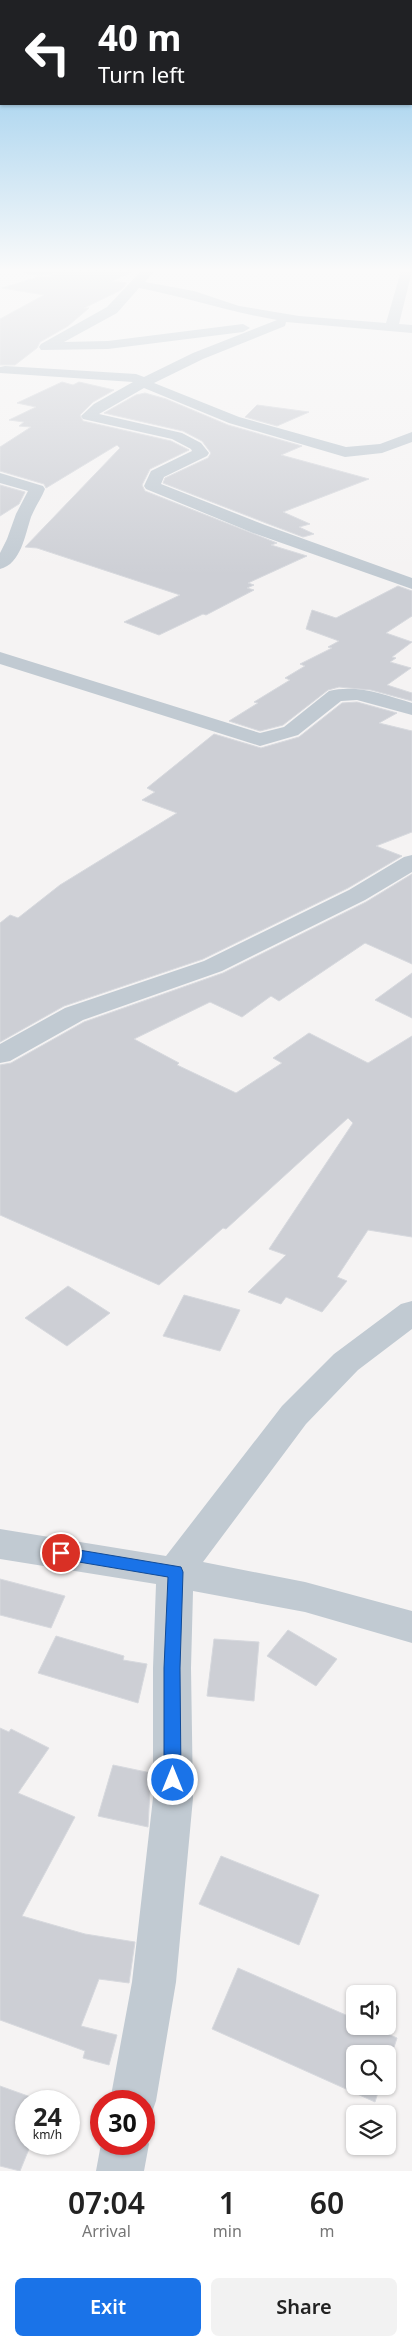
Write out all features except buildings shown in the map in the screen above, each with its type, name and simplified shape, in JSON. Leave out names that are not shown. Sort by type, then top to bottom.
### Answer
[{"type":"street","points":[[10,372],[136,378],[234,420],[345,452],[382,448],[412,437]]},
{"type":"street","points":[[165,372],[96,408],[88,416],[177,436],[196,446],[201,453],[156,474],[152,486],[260,529],[412,584]]},
{"type":"street","points":[[0,478],[37,489],[22,521],[20,531],[9,556],[0,564]]},
{"type":"street","points":[[0,658],[260,740],[291,731],[336,695],[358,694],[412,709]]},
{"type":"street","points":[[0,1055],[74,1014],[213,966],[357,895],[412,862]]},
{"type":"street","points":[[134,2090],[154,1982],[173,1798],[172,1668],[175,1572],[294,1415],[346,1362],[412,1312]]},
{"type":"street","points":[[0,1544],[175,1572],[305,1597],[412,1627]]},
{"type":"street","points":[[120,2171],[123,2155]]},
{"type":"route","points":[[61,1553],[175,1572],[172,1668],[173,1780]]}]
